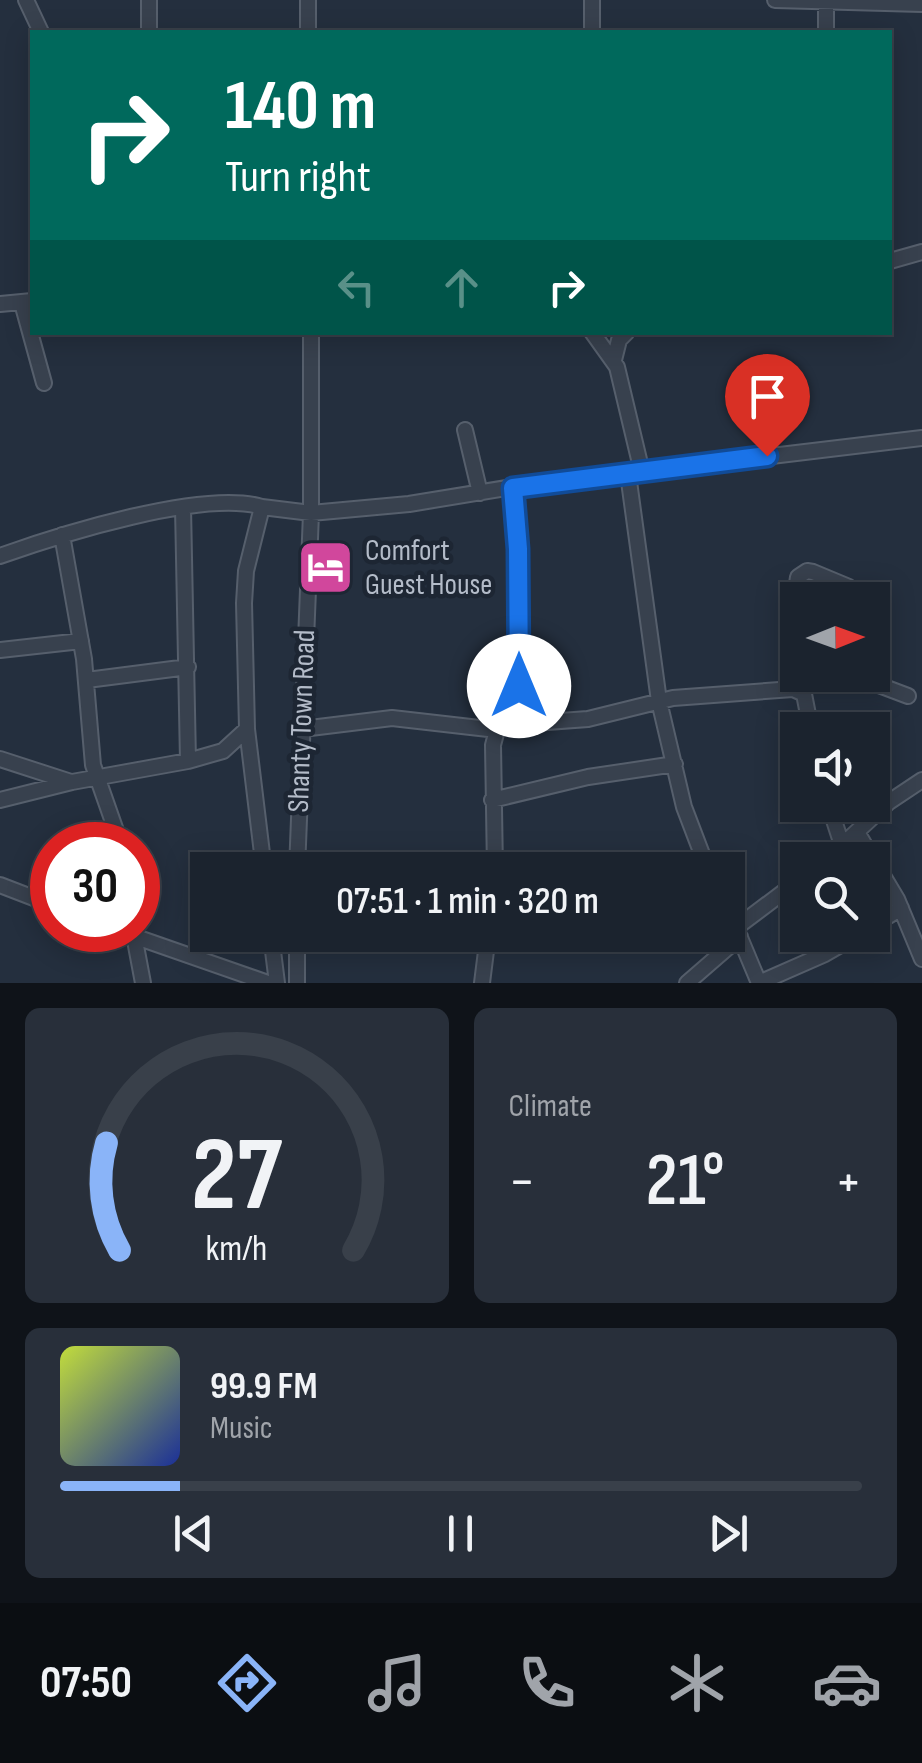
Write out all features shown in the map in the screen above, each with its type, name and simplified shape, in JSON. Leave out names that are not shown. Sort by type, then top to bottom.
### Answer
[{"type":"street","points":[[26,0],[41,30]]},
{"type":"street","points":[[149,0],[149,30]]},
{"type":"street","points":[[308,0],[308,30]]},
{"type":"street","points":[[592,0],[592,30]]},
{"type":"street","points":[[775,0],[922,4]]},
{"type":"street","points":[[826,0],[826,30]]},
{"type":"street","points":[[892,260],[922,252]]},
{"type":"street","points":[[0,304],[27,302]]},
{"type":"street","points":[[34,335],[44,384]]},
{"type":"street","name":"Shanty Town Road","points":[[297,852],[310,514],[311,335]]},
{"type":"street","points":[[594,335],[614,360]]},
{"type":"street","points":[[624,335],[618,340],[614,360],[634,473],[660,701],[684,807],[701,852]]},
{"type":"street","points":[[465,430],[480,493]]},
{"type":"street","points":[[0,556],[62,535],[184,507],[230,502],[310,514],[922,438]]},
{"type":"street","points":[[513,488],[518,549],[519,723]]},
{"type":"street","points":[[184,507],[188,762]]},
{"type":"street","points":[[262,508],[245,589],[247,729],[262,852]]},
{"type":"street","points":[[62,535],[82,641],[96,779],[112,822]]},
{"type":"street","points":[[797,582],[807,571],[837,582]]},
{"type":"street","points":[[0,650],[82,641]]},
{"type":"street","points":[[87,680],[188,667]]},
{"type":"street","points":[[302,729],[392,718],[496,730],[519,723],[588,720],[660,701],[780,687]]},
{"type":"street","points":[[890,689],[908,696]]},
{"type":"street","points":[[0,800],[72,782],[188,762],[223,751],[247,729]]},
{"type":"street","points":[[494,852],[496,730]]},
{"type":"street","points":[[223,751],[250,756]]},
{"type":"street","points":[[0,759],[72,782]]},
{"type":"street","points":[[492,800],[588,778],[675,764]]},
{"type":"street","points":[[845,842],[889,802],[922,780]]},
{"type":"street","points":[[857,832],[901,908],[922,959]]},
{"type":"street","points":[[0,885],[30,897]]},
{"type":"street","points":[[745,927],[780,897]]},
{"type":"street","points":[[890,915],[901,908]]},
{"type":"street","points":[[160,943],[268,983]]},
{"type":"street","points":[[745,947],[759,983],[828,952]]},
{"type":"street","points":[[137,952],[144,983]]},
{"type":"street","points":[[273,952],[277,983]]},
{"type":"street","points":[[297,952],[297,983]]},
{"type":"street","points":[[482,983],[486,952]]},
{"type":"street","points":[[687,983],[719,952]]},
{"type":"place","name":"Comfort Guest House","points":[[326,568]]},
{"type":"route","points":[[519,686],[518,549],[513,488],[767,456]]}]
